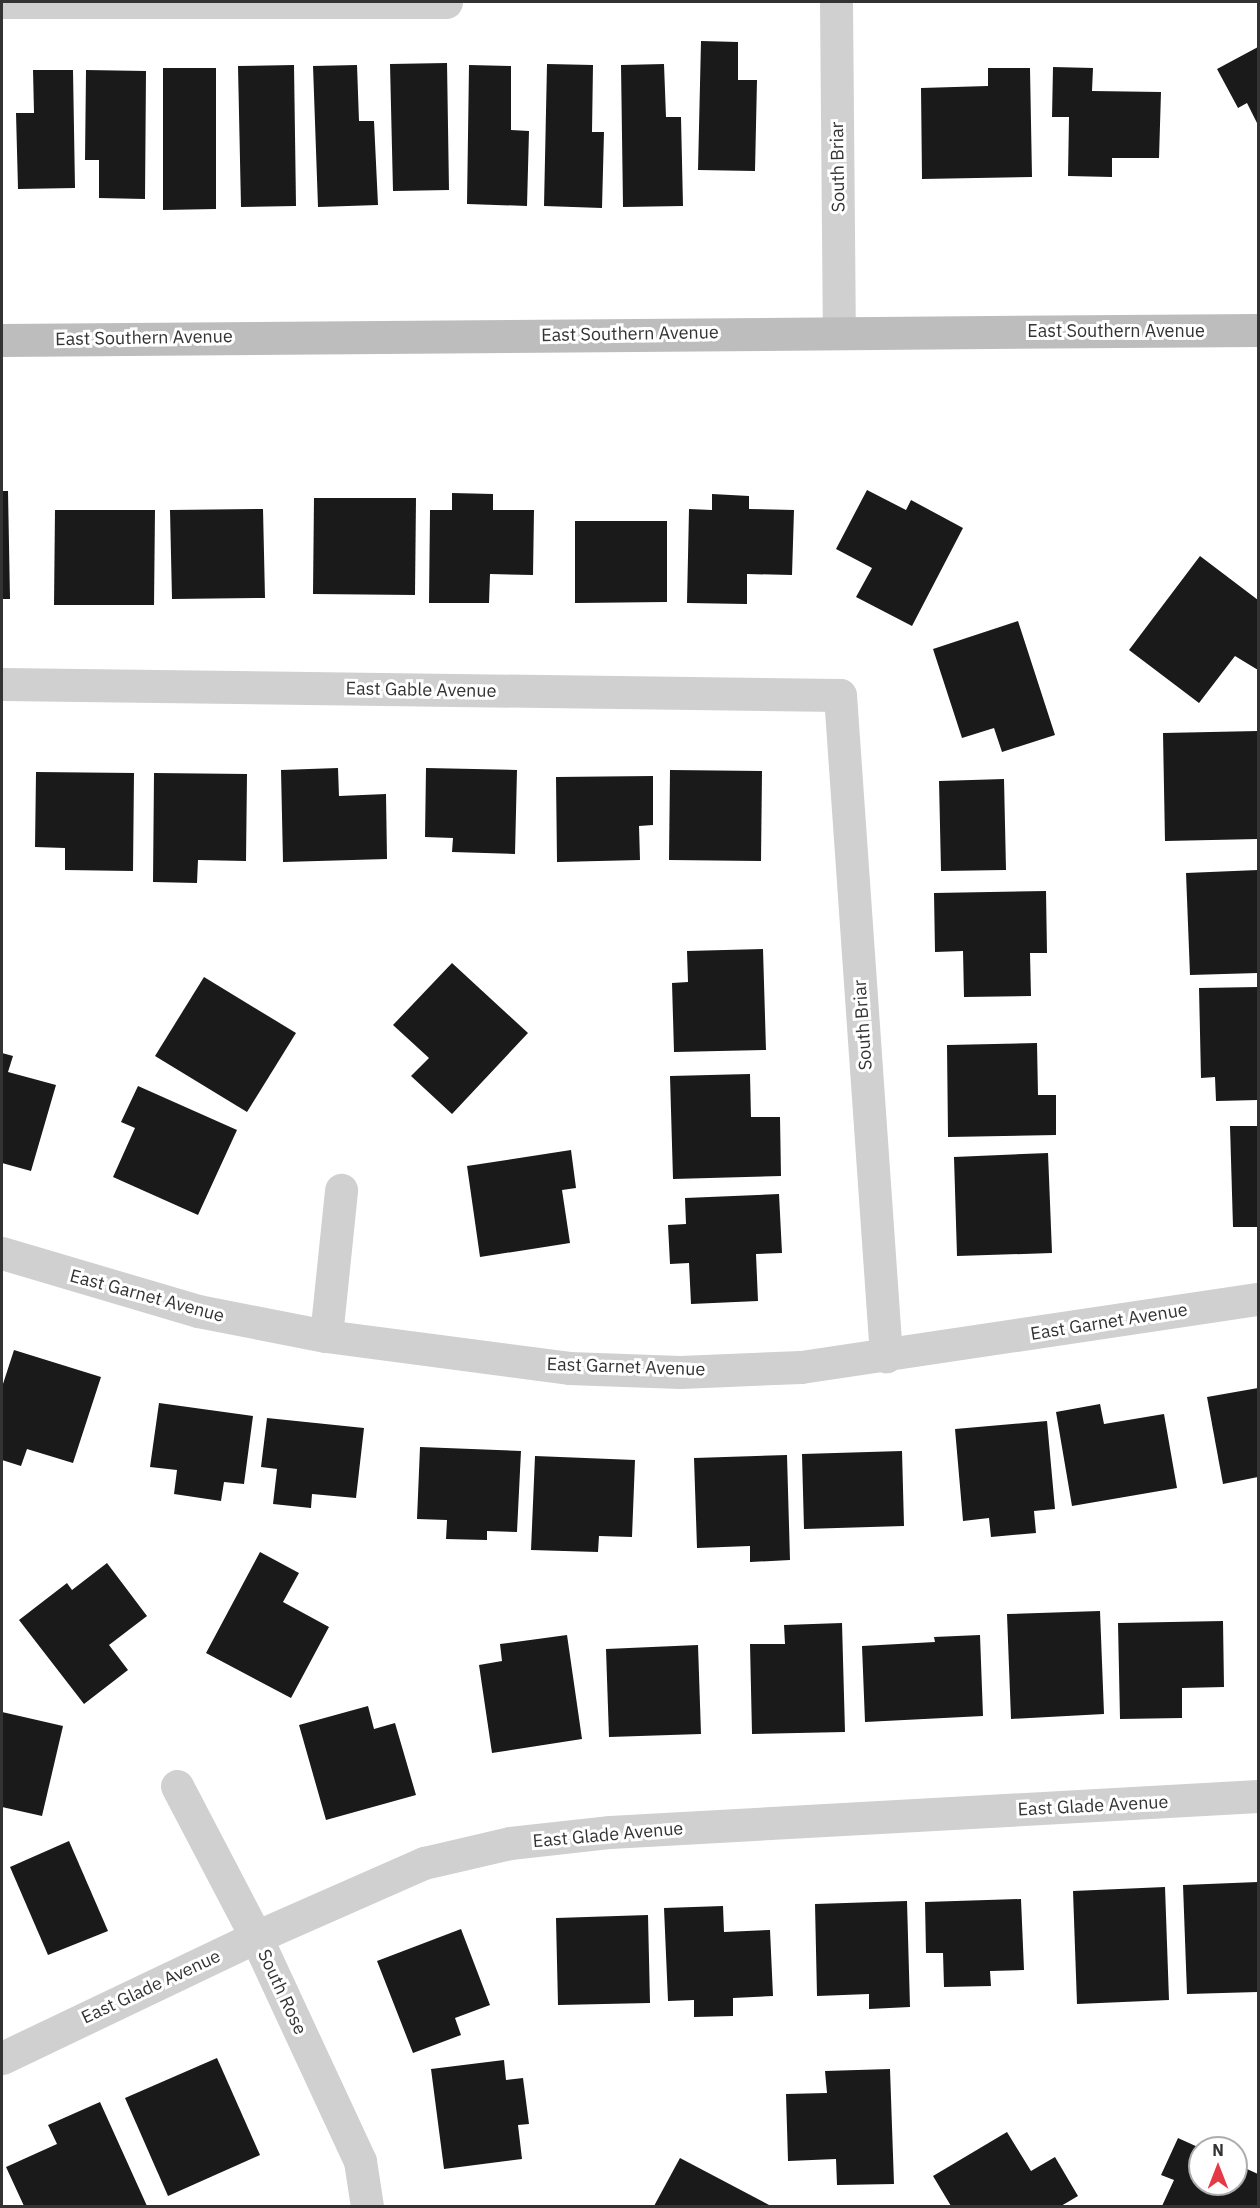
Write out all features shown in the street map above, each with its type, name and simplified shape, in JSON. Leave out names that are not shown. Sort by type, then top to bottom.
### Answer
[{"type":"main road","name":"East Southern Avenue","points":[[2,340],[1258,330]]},
{"type":"street","points":[[2,2],[446,2]]},
{"type":"street","name":"South Briar","points":[[836,2],[839,332]]},
{"type":"street","name":"East Gable Avenue","points":[[2,684],[840,695]]},
{"type":"street","name":"South Briar","points":[[840,695],[886,1356]]},
{"type":"street","points":[[326,1336],[341,1190]]},
{"type":"street","name":"East Garnet Avenue","points":[[2,1253],[198,1311],[326,1336],[569,1368],[658,1371],[801,1367],[1258,1299]]},
{"type":"street","name":"South Rose","points":[[177,1786],[256,1936],[360,2161],[367,2206]]},
{"type":"street","name":"East Glade Avenue","points":[[2,2058],[256,1936],[424,1863],[510,1843],[610,1832],[1258,1796]]},
{"type":"building","points":[[701,41],[738,42],[738,80],[757,80],[755,171],[698,170]]},
{"type":"building","points":[[1258,47],[1258,125],[1247,103],[1238,108],[1217,69]]},
{"type":"building","points":[[447,63],[449,190],[393,191],[390,64]]},
{"type":"building","points":[[547,64],[593,65],[592,132],[604,132],[602,208],[544,206]]},
{"type":"building","points":[[664,64],[666,117],[681,117],[683,206],[623,207],[621,65]]},
{"type":"building","points":[[294,65],[296,206],[241,207],[238,66]]},
{"type":"building","points":[[357,65],[359,121],[374,121],[378,205],[318,207],[313,66]]},
{"type":"building","points":[[469,65],[511,66],[511,130],[529,131],[527,206],[467,204]]},
{"type":"building","points":[[1053,67],[1093,68],[1092,91],[1161,92],[1159,158],[1112,158],[1112,177],[1068,176],[1069,117],[1052,117]]},
{"type":"building","points":[[163,68],[216,68],[216,209],[163,210]]},
{"type":"building","points":[[988,68],[1030,68],[1032,177],[922,179],[921,88],[988,86]]},
{"type":"building","points":[[33,70],[73,70],[75,188],[18,189],[16,113],[34,113]]},
{"type":"building","points":[[86,70],[146,71],[145,199],[99,198],[99,160],[85,160]]},
{"type":"building","points":[[867,490],[906,510],[911,500],[963,528],[912,626],[856,597],[872,568],[836,549]]},
{"type":"building","points":[[2,491],[8,491],[10,599],[2,599]]},
{"type":"building","points":[[452,493],[493,494],[493,510],[534,510],[533,575],[490,574],[489,603],[429,603],[430,510],[452,510]]},
{"type":"building","points":[[712,494],[749,496],[749,509],[794,510],[792,575],[747,574],[747,604],[687,603],[689,509],[712,510]]},
{"type":"building","points":[[314,498],[416,498],[415,595],[313,594]]},
{"type":"building","points":[[263,509],[265,598],[172,599],[170,510]]},
{"type":"building","points":[[55,510],[155,510],[154,605],[54,605]]},
{"type":"building","points":[[575,521],[667,521],[667,602],[575,603]]},
{"type":"building","points":[[1200,556],[1258,600],[1258,670],[1235,656],[1199,703],[1129,650]]},
{"type":"building","points":[[1018,621],[1055,735],[1002,752],[994,728],[962,738],[933,649]]},
{"type":"building","points":[[1258,731],[1258,839],[1165,841],[1163,733]]},
{"type":"building","points":[[338,768],[339,796],[386,794],[387,859],[283,862],[281,770]]},
{"type":"building","points":[[426,768],[517,770],[515,854],[452,852],[453,838],[425,837]]},
{"type":"building","points":[[670,770],[762,771],[761,861],[669,860]]},
{"type":"building","points":[[36,772],[134,773],[133,871],[65,870],[65,848],[35,847]]},
{"type":"building","points":[[154,773],[247,774],[246,861],[198,860],[197,883],[153,882]]},
{"type":"building","points":[[653,776],[653,825],[639,826],[640,860],[557,862],[556,777]]},
{"type":"building","points":[[1004,779],[1006,870],[941,871],[939,781]]},
{"type":"building","points":[[1258,870],[1258,973],[1190,975],[1186,873]]},
{"type":"building","points":[[1046,891],[1047,953],[1030,953],[1031,996],[964,997],[963,951],[935,952],[934,893]]},
{"type":"building","points":[[763,949],[766,1050],[674,1052],[672,983],[688,982],[687,951]]},
{"type":"building","points":[[452,963],[528,1033],[452,1114],[411,1076],[429,1058],[393,1025]]},
{"type":"building","points":[[204,977],[296,1033],[247,1112],[155,1056]]},
{"type":"building","points":[[1258,987],[1258,1100],[1216,1101],[1215,1077],[1201,1078],[1199,988]]},
{"type":"building","points":[[1037,1043],[1038,1095],[1056,1095],[1056,1135],[948,1137],[947,1045]]},
{"type":"building","points":[[2,1053],[13,1056],[8,1072],[56,1085],[31,1171],[2,1163]]},
{"type":"building","points":[[750,1074],[751,1117],[780,1117],[781,1176],[673,1179],[670,1076]]},
{"type":"building","points":[[138,1086],[237,1130],[198,1215],[113,1177],[135,1128],[121,1122]]},
{"type":"building","points":[[1230,1126],[1258,1126],[1258,1227],[1233,1227]]},
{"type":"building","points":[[571,1150],[576,1188],[562,1190],[570,1243],[480,1257],[467,1166]]},
{"type":"building","points":[[1048,1153],[1052,1253],[957,1256],[954,1157]]},
{"type":"building","points":[[779,1194],[782,1253],[756,1254],[758,1301],[691,1304],[689,1263],[670,1264],[668,1225],[686,1224],[685,1198]]},
{"type":"building","points":[[14,1350],[101,1377],[73,1463],[27,1449],[21,1466],[2,1460],[2,1387]]},
{"type":"building","points":[[1258,1388],[1258,1477],[1223,1484],[1207,1397]]},
{"type":"building","points":[[159,1403],[253,1416],[244,1484],[224,1482],[221,1501],[174,1494],[177,1470],[150,1467]]},
{"type":"building","points":[[1100,1404],[1104,1424],[1164,1414],[1177,1488],[1072,1506],[1056,1412]]},
{"type":"building","points":[[267,1418],[364,1428],[356,1498],[312,1494],[311,1508],[273,1504],[277,1469],[261,1467]]},
{"type":"building","points":[[1047,1421],[1055,1509],[1034,1511],[1036,1533],[991,1537],[989,1518],[963,1521],[955,1429]]},
{"type":"building","points":[[420,1447],[521,1451],[517,1532],[487,1531],[487,1540],[446,1539],[447,1520],[417,1519]]},
{"type":"building","points":[[902,1451],[904,1526],[804,1529],[802,1454]]},
{"type":"building","points":[[787,1455],[790,1560],[750,1562],[750,1546],[697,1548],[694,1458]]},
{"type":"building","points":[[535,1456],[635,1460],[632,1537],[599,1536],[598,1552],[531,1550]]},
{"type":"building","points":[[260,1552],[299,1573],[283,1602],[329,1627],[291,1698],[206,1653]]},
{"type":"building","points":[[107,1563],[147,1616],[109,1645],[128,1670],[84,1704],[19,1620],[67,1583],[72,1590]]},
{"type":"building","points":[[1100,1611],[1104,1714],[1011,1719],[1007,1614]]},
{"type":"building","points":[[1223,1621],[1224,1687],[1182,1688],[1182,1718],[1120,1719],[1118,1623]]},
{"type":"building","points":[[842,1623],[845,1732],[752,1734],[750,1644],[785,1644],[784,1625]]},
{"type":"building","points":[[567,1635],[582,1739],[492,1753],[479,1665],[502,1661],[500,1644]]},
{"type":"building","points":[[980,1635],[983,1716],[865,1722],[862,1646],[935,1642],[934,1637]]},
{"type":"building","points":[[698,1645],[701,1734],[609,1737],[606,1649]]},
{"type":"building","points":[[368,1706],[374,1729],[395,1723],[416,1795],[326,1820],[299,1725]]},
{"type":"building","points":[[2,1712],[63,1726],[42,1816],[2,1807]]},
{"type":"building","points":[[69,1841],[108,1931],[48,1955],[10,1867]]},
{"type":"building","points":[[1258,1882],[1258,1992],[1187,1994],[1183,1885]]},
{"type":"building","points":[[1165,1887],[1169,2000],[1077,2004],[1073,1891]]},
{"type":"building","points":[[1021,1899],[1024,1970],[990,1971],[991,1986],[944,1987],[943,1953],[926,1953],[925,1902]]},
{"type":"building","points":[[907,1901],[910,2007],[869,2009],[869,1994],[817,1996],[815,1904]]},
{"type":"building","points":[[723,1906],[724,1932],[770,1930],[773,1996],[733,1998],[733,2016],[694,2017],[694,2000],[668,2001],[664,1908]]},
{"type":"building","points":[[648,1915],[650,2003],[558,2005],[556,1918]]},
{"type":"building","points":[[461,1929],[490,2005],[455,2018],[461,2035],[413,2053],[377,1961]]},
{"type":"building","points":[[217,2058],[260,2155],[168,2196],[125,2098]]},
{"type":"building","points":[[504,2060],[506,2080],[523,2078],[529,2124],[518,2125],[522,2159],[444,2169],[431,2069]]},
{"type":"building","points":[[890,2069],[894,2184],[837,2185],[836,2159],[788,2161],[786,2094],[827,2093],[825,2071]]},
{"type":"building","points":[[100,2102],[147,2206],[24,2206],[6,2167],[57,2144],[48,2125]]},
{"type":"building","points":[[1007,2132],[1031,2171],[1055,2157],[1078,2196],[1061,2206],[951,2206],[933,2176]]},
{"type":"building","points":[[1178,2138],[1188,2143],[1188,2196],[1248,2196],[1248,2169],[1258,2174],[1258,2206],[1162,2206],[1174,2180],[1161,2175]]},
{"type":"building","points":[[680,2158],[771,2206],[654,2206]]}]
